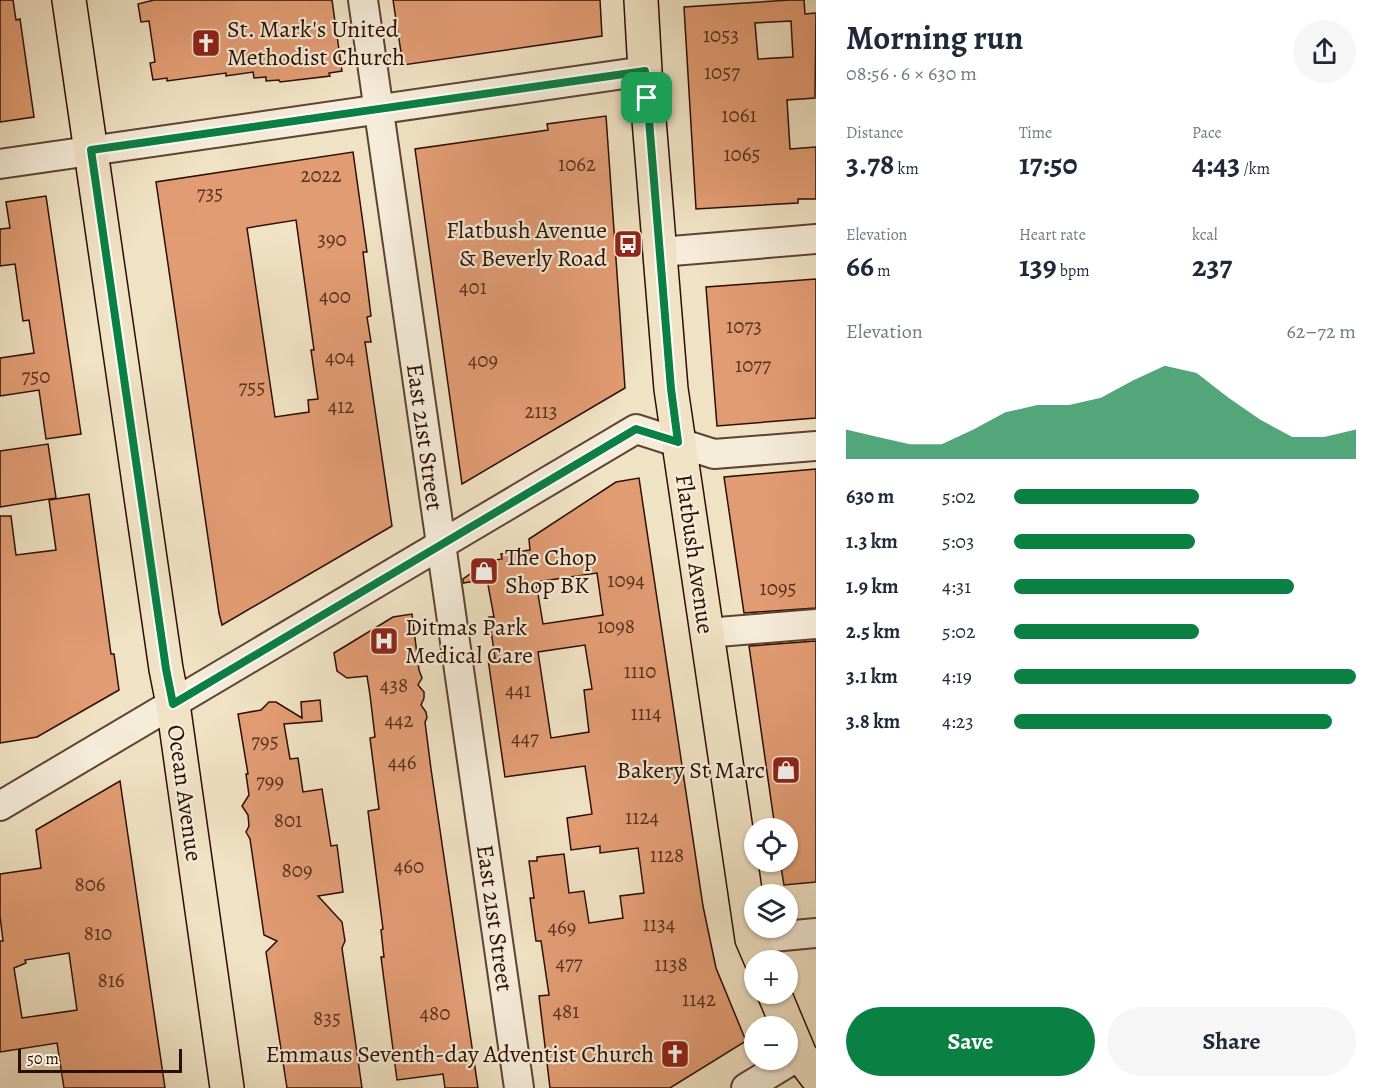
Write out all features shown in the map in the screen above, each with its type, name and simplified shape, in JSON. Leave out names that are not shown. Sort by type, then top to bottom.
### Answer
[{"type":"main road","name":"Ocean Avenue","points":[[69,0],[227,1088]]},
{"type":"main road","name":"Flatbush Avenue","points":[[642,0],[645,71],[671,389],[706,633],[756,950]]},
{"type":"main road","points":[[779,1004],[808,1065]]},
{"type":"street","name":"East 21st Street","points":[[363,0],[519,1088]]},
{"type":"street","points":[[0,164],[645,71]]},
{"type":"street","points":[[660,252],[816,239]]},
{"type":"street","points":[[0,806],[636,429],[714,454],[816,446]]},
{"type":"street","points":[[706,633],[816,624]]},
{"type":"street","points":[[756,950],[816,933]]},
{"type":"street","points":[[746,1088],[808,1065]]},
{"type":"building","points":[[0,0],[13,0],[16,20],[20,19],[34,117],[0,122]]},
{"type":"building","points":[[154,0],[332,0],[342,71],[329,73],[330,76],[280,82],[279,80],[266,81],[266,77],[254,78],[253,72],[226,76],[226,73],[167,81],[167,78],[153,80],[150,63],[155,62],[149,21],[141,22],[138,4]]},
{"type":"building","points":[[393,0],[600,0],[602,36],[403,65]]},
{"type":"building","points":[[804,0],[805,14],[816,13],[815,98],[787,100],[790,149],[816,147],[816,199],[798,199],[798,203],[696,209],[684,7]],"holes":[[[791,21],[793,57],[758,59],[755,23]]]},
{"type":"building","points":[[606,116],[625,388],[462,484],[415,149],[548,130],[547,124]]},
{"type":"building","points":[[353,152],[367,252],[363,252],[371,316],[367,317],[371,342],[365,342],[392,526],[222,625],[219,613],[156,182]],"holes":[[[296,220],[314,350],[311,350],[318,399],[308,400],[309,412],[275,417],[247,228]]]},
{"type":"building","points":[[46,196],[81,434],[46,439],[39,390],[0,396],[0,358],[34,353],[29,320],[23,321],[15,264],[0,266],[0,229],[10,228],[6,202]]},
{"type":"building","points":[[816,279],[816,418],[717,426],[706,287]]},
{"type":"building","points":[[48,444],[56,498],[0,507],[0,451]]},
{"type":"building","points":[[816,469],[816,608],[744,613],[724,477]]},
{"type":"building","points":[[639,478],[703,906],[716,968],[744,1036],[744,1042],[670,1088],[550,1088],[539,996],[549,995],[541,941],[536,941],[530,898],[534,898],[529,861],[537,861],[537,857],[564,854],[569,893],[584,891],[589,923],[623,918],[620,896],[644,893],[638,848],[600,853],[600,846],[571,850],[567,818],[592,814],[585,766],[505,777],[488,659],[495,658],[489,617],[494,617],[487,579],[463,583],[463,579],[489,561],[502,559],[501,554],[530,550],[529,539],[616,482]],"holes":[[[597,573],[603,615],[543,624],[536,582]],[[585,645],[592,689],[584,690],[589,732],[551,738],[538,652]]]},
{"type":"building","points":[[89,494],[111,654],[114,654],[119,690],[37,737],[0,743],[0,516],[11,516],[16,555],[56,550],[49,500]]},
{"type":"building","points":[[412,614],[422,678],[418,685],[424,692],[421,705],[427,718],[425,722],[431,769],[478,1088],[445,1088],[443,1074],[397,1080],[381,957],[384,957],[381,930],[383,929],[368,811],[379,809],[370,738],[375,737],[370,695],[367,676],[347,678],[337,671],[334,653],[393,617]]},
{"type":"building","points":[[816,641],[816,882],[784,884],[782,872],[798,872],[798,818],[774,818],[749,646]]},
{"type":"building","points":[[320,700],[322,721],[284,724],[290,759],[298,758],[303,792],[322,789],[331,846],[337,845],[343,892],[318,896],[342,922],[345,941],[342,948],[362,1088],[287,1088],[266,952],[277,941],[264,935],[250,839],[246,832],[249,826],[248,815],[242,806],[249,795],[246,774],[248,774],[238,714],[261,710],[269,702],[276,702],[302,718],[301,702]]},
{"type":"building","points":[[120,781],[165,1088],[64,1088],[57,1043],[0,1052],[0,941],[3,941],[0,916],[0,874],[41,868],[36,830]],"holes":[[[69,953],[77,1010],[22,1018],[14,968],[26,963],[25,960]]]},
{"type":"place","name":"St. Mark's United Methodist Church","points":[[206,43]]},
{"type":"place","name":"Flatbush Avenue & Beverly Road","points":[[628,244]]},
{"type":"place","name":"The Chop Shop BK","points":[[484,571]]},
{"type":"place","name":"Ditmas Park Medical Care","points":[[384,641]]},
{"type":"place","name":"Bakery St Marc","points":[[786,770]]},
{"type":"place","name":"Emmaus Seventh-day Adventist Church","points":[[675,1054]]},
{"type":"route","points":[[645,71],[647,98],[671,389],[678,442],[636,429],[173,704],[91,150],[645,71]]}]
